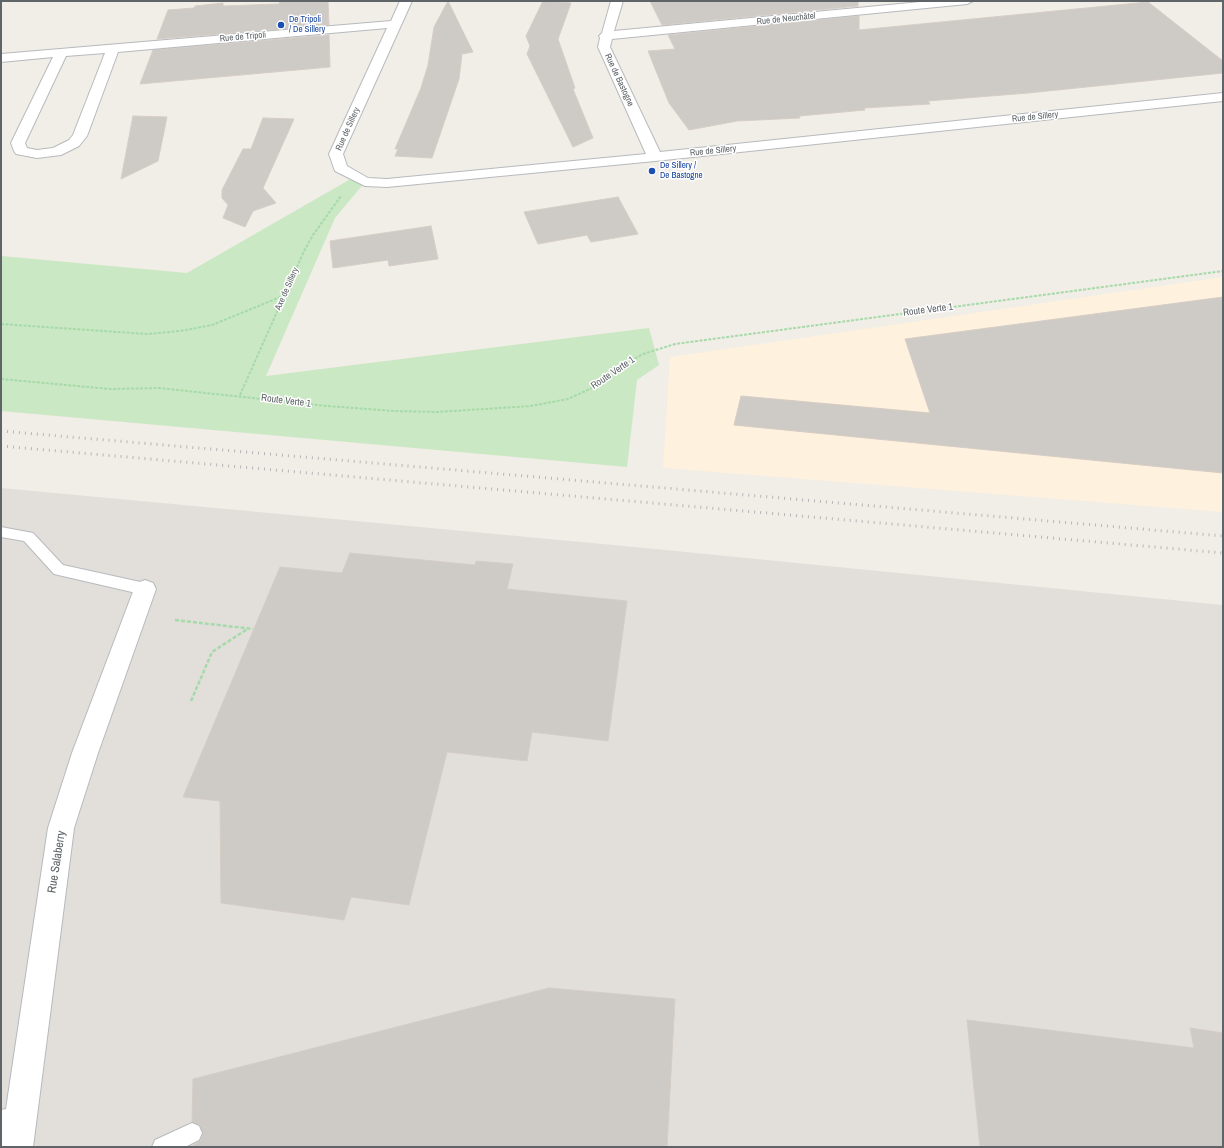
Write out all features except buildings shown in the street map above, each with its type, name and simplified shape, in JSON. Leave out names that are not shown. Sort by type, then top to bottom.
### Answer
[{"type":"street","name":"Rue de Sillery","points":[[406,1],[336,154],[340,168],[365,182],[387,183],[655,157],[1223,97]]},
{"type":"street","name":"Rue de Bastogne","points":[[617,1],[605,36],[604,48],[655,157]]},
{"type":"street","name":"Rue de Neuchâtel","points":[[605,36],[967,1]]},
{"type":"street","name":"Rue de Tripoli","points":[[1,58],[396,24]]},
{"type":"street","points":[[61,53],[18,143],[22,151],[37,154],[56,152],[74,143],[80,136],[113,49]]},
{"type":"street","name":"Rue Salaberry","points":[[13,1131],[67,804],[145,589]]},
{"type":"lane","points":[[1,532],[28,537],[58,570],[145,589]]},
{"type":"lane","points":[[162,1147],[192,1133]]},
{"type":"path","name":"Axe de Sillery","points":[[240,395],[313,235],[342,194]]},
{"type":"path","name":"Route Verte 1","points":[[1,379],[84,387],[159,388],[240,395],[327,406],[394,411],[437,412],[531,406],[568,399],[592,388],[618,368],[643,354],[675,344],[1223,271]]},
{"type":"path","points":[[1,324],[147,334],[180,331],[212,325],[284,296]]},
{"type":"path","points":[[175,620],[253,629]]},
{"type":"path","points":[[191,701],[212,652],[249,628]]},
{"type":"shaded area","points":[[1223,277],[1223,512],[663,468],[670,357]]},
{"type":"shaded area","points":[[1,488],[635,547],[1223,605],[1223,1147],[1,1147]]},
{"type":"green space","points":[[354,177],[365,182],[335,218],[266,376],[649,328],[659,365],[637,380],[627,467],[1,411],[1,256],[187,273]]},
{"type":"railway","points":[[1,431],[1223,536]]},
{"type":"railway","points":[[1,446],[1223,553]]},
{"type":"place","name":"De Tripoli / De Sillery","points":[[281,25]]},
{"type":"place","name":"De Sillery / De Bastogne","points":[[652,171]]}]
